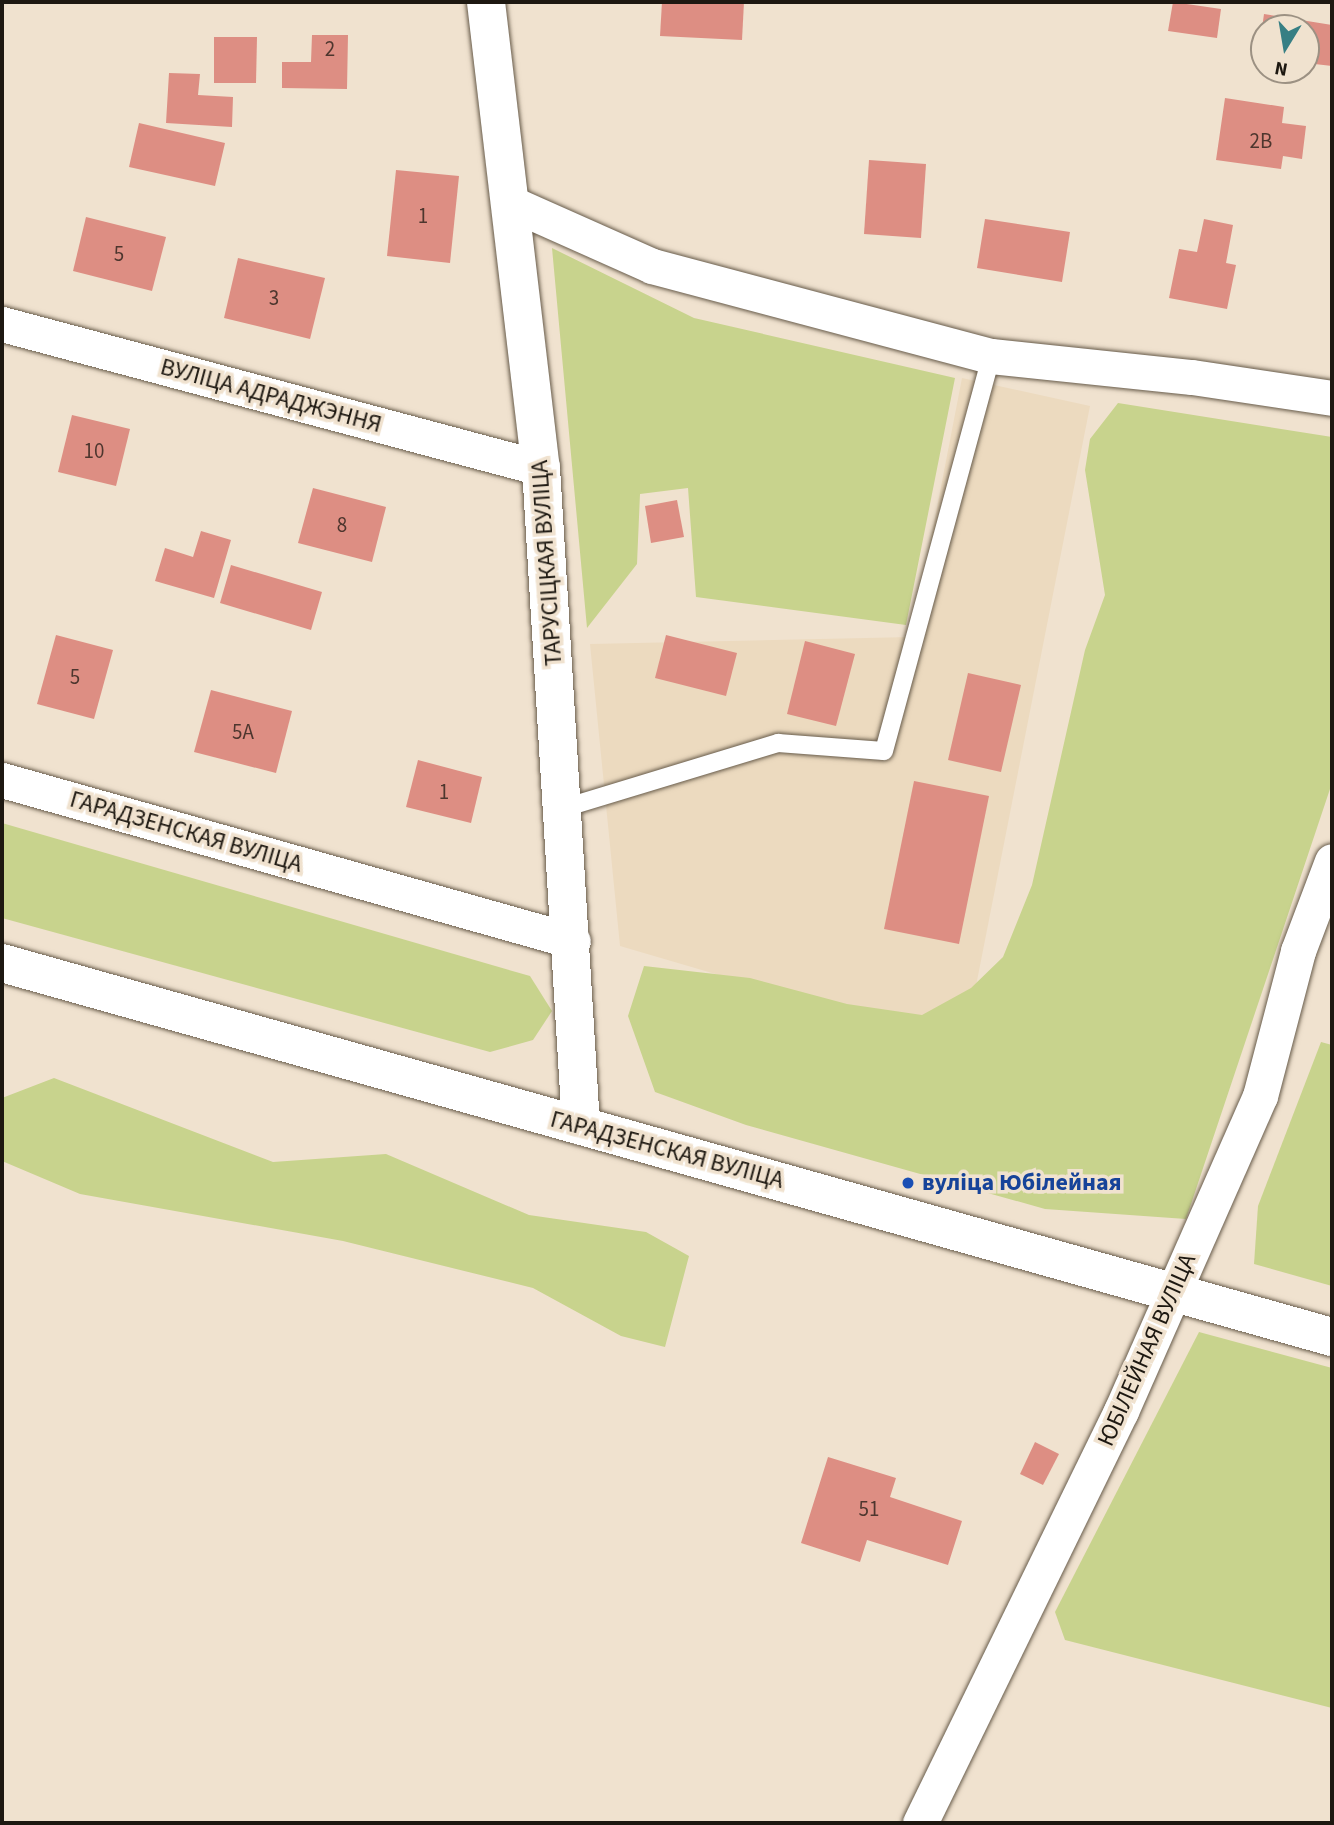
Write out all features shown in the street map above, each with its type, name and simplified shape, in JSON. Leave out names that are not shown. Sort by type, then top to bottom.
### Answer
[{"type":"main road","name":"ТАРУСІЦКАЯ ВУЛІЦА","points":[[486,2],[513,204],[541,468],[573,941],[581,1126]]},
{"type":"main road","name":"ГАРАДЗЕНСКАЯ ВУЛІЦА","points":[[2,962],[1172,1295],[1332,1338]]},
{"type":"street","points":[[513,204],[652,266],[992,356],[1192,377],[1332,398]]},
{"type":"street","name":"ВУЛІЦА АДРАДЖЭННЯ","points":[[2,324],[541,468]]},
{"type":"street","name":"ГАРАДЗЕНСКАЯ ВУЛІЦА","points":[[2,780],[573,941]]},
{"type":"street","name":"ЮБІЛЕЙНАЯ ВУЛІЦА","points":[[920,1823],[1172,1295],[1260,1096],[1298,951],[1332,861]]},
{"type":"lane","points":[[564,808],[778,743],[884,751],[992,356]]},
{"type":"shaded area","points":[[962,378],[1090,406],[964,1047],[620,946],[590,644],[912,637]]},
{"type":"green space","points":[[552,248],[694,318],[955,378],[906,625],[696,597],[688,488],[640,494],[637,564],[587,628]]},
{"type":"green space","points":[[1118,403],[1332,437],[1332,783],[1186,1219],[1045,1209],[746,1125],[655,1092],[628,1016],[644,966],[750,978],[847,1004],[922,1015],[971,988],[1003,957],[1032,885],[1085,650],[1105,595],[1085,470],[1090,439]]},
{"type":"green space","points":[[2,823],[530,976],[552,1011],[533,1040],[490,1052],[2,918]]},
{"type":"green space","points":[[1321,1042],[1332,1045],[1332,1286],[1254,1264],[1258,1206]]},
{"type":"green space","points":[[54,1078],[273,1162],[386,1154],[529,1215],[646,1232],[689,1256],[665,1347],[621,1336],[533,1288],[343,1241],[80,1194],[2,1161],[2,1098]]},
{"type":"green space","points":[[1199,1332],[1332,1368],[1332,1708],[1065,1640],[1055,1612]]},
{"type":"building","points":[[662,2],[744,2],[742,40],[660,36]]},
{"type":"building","points":[[1173,2],[1221,9],[1217,38],[1168,31]]},
{"type":"building","points":[[1320,23],[1332,25],[1332,66],[1320,65]]},
{"type":"building","points":[[312,35],[348,35],[347,89],[282,88],[282,62],[311,62]]},
{"type":"building","points":[[214,37],[257,37],[256,83],[214,83]]},
{"type":"building","points":[[169,73],[200,74],[198,95],[233,97],[232,127],[166,123]]},
{"type":"building","points":[[1225,98],[1284,107],[1282,123],[1306,126],[1302,159],[1283,156],[1281,169],[1216,160]]},
{"type":"building","points":[[139,123],[225,143],[215,186],[129,167]]},
{"type":"building","points":[[869,160],[926,164],[921,238],[864,234]]},
{"type":"building","points":[[396,170],[459,176],[450,263],[387,256]]},
{"type":"building","points":[[86,217],[166,237],[152,291],[73,271]]},
{"type":"building","points":[[985,219],[1070,232],[1062,282],[977,268]]},
{"type":"building","points":[[1204,219],[1233,225],[1226,263],[1236,265],[1227,309],[1169,298],[1179,249],[1197,252]]},
{"type":"building","points":[[238,258],[325,278],[310,339],[224,318]]},
{"type":"building","points":[[72,415],[130,429],[116,486],[58,472]]},
{"type":"building","points":[[313,488],[386,507],[372,562],[298,543]]},
{"type":"building","points":[[677,500],[684,537],[651,543],[645,506]]},
{"type":"building","points":[[201,531],[231,540],[214,598],[155,581],[165,548],[193,557]]},
{"type":"building","points":[[231,565],[322,592],[311,630],[220,603]]},
{"type":"building","points":[[56,635],[113,650],[94,719],[37,704]]},
{"type":"building","points":[[666,635],[737,653],[726,696],[655,678]]},
{"type":"building","points":[[805,641],[855,654],[836,726],[787,714]]},
{"type":"building","points":[[968,673],[1021,685],[1001,772],[948,760]]},
{"type":"building","points":[[211,690],[292,711],[276,773],[194,752]]},
{"type":"building","points":[[418,760],[482,777],[471,823],[406,807]]},
{"type":"building","points":[[914,781],[989,796],[959,944],[884,929]]},
{"type":"building","points":[[1035,1442],[1059,1454],[1043,1485],[1020,1474]]},
{"type":"building","points":[[828,1457],[896,1478],[890,1497],[962,1521],[948,1565],[867,1540],[860,1562],[801,1543]]},
{"type":"place","name":"вуліца Юбілейная","points":[[908,1183]]}]
